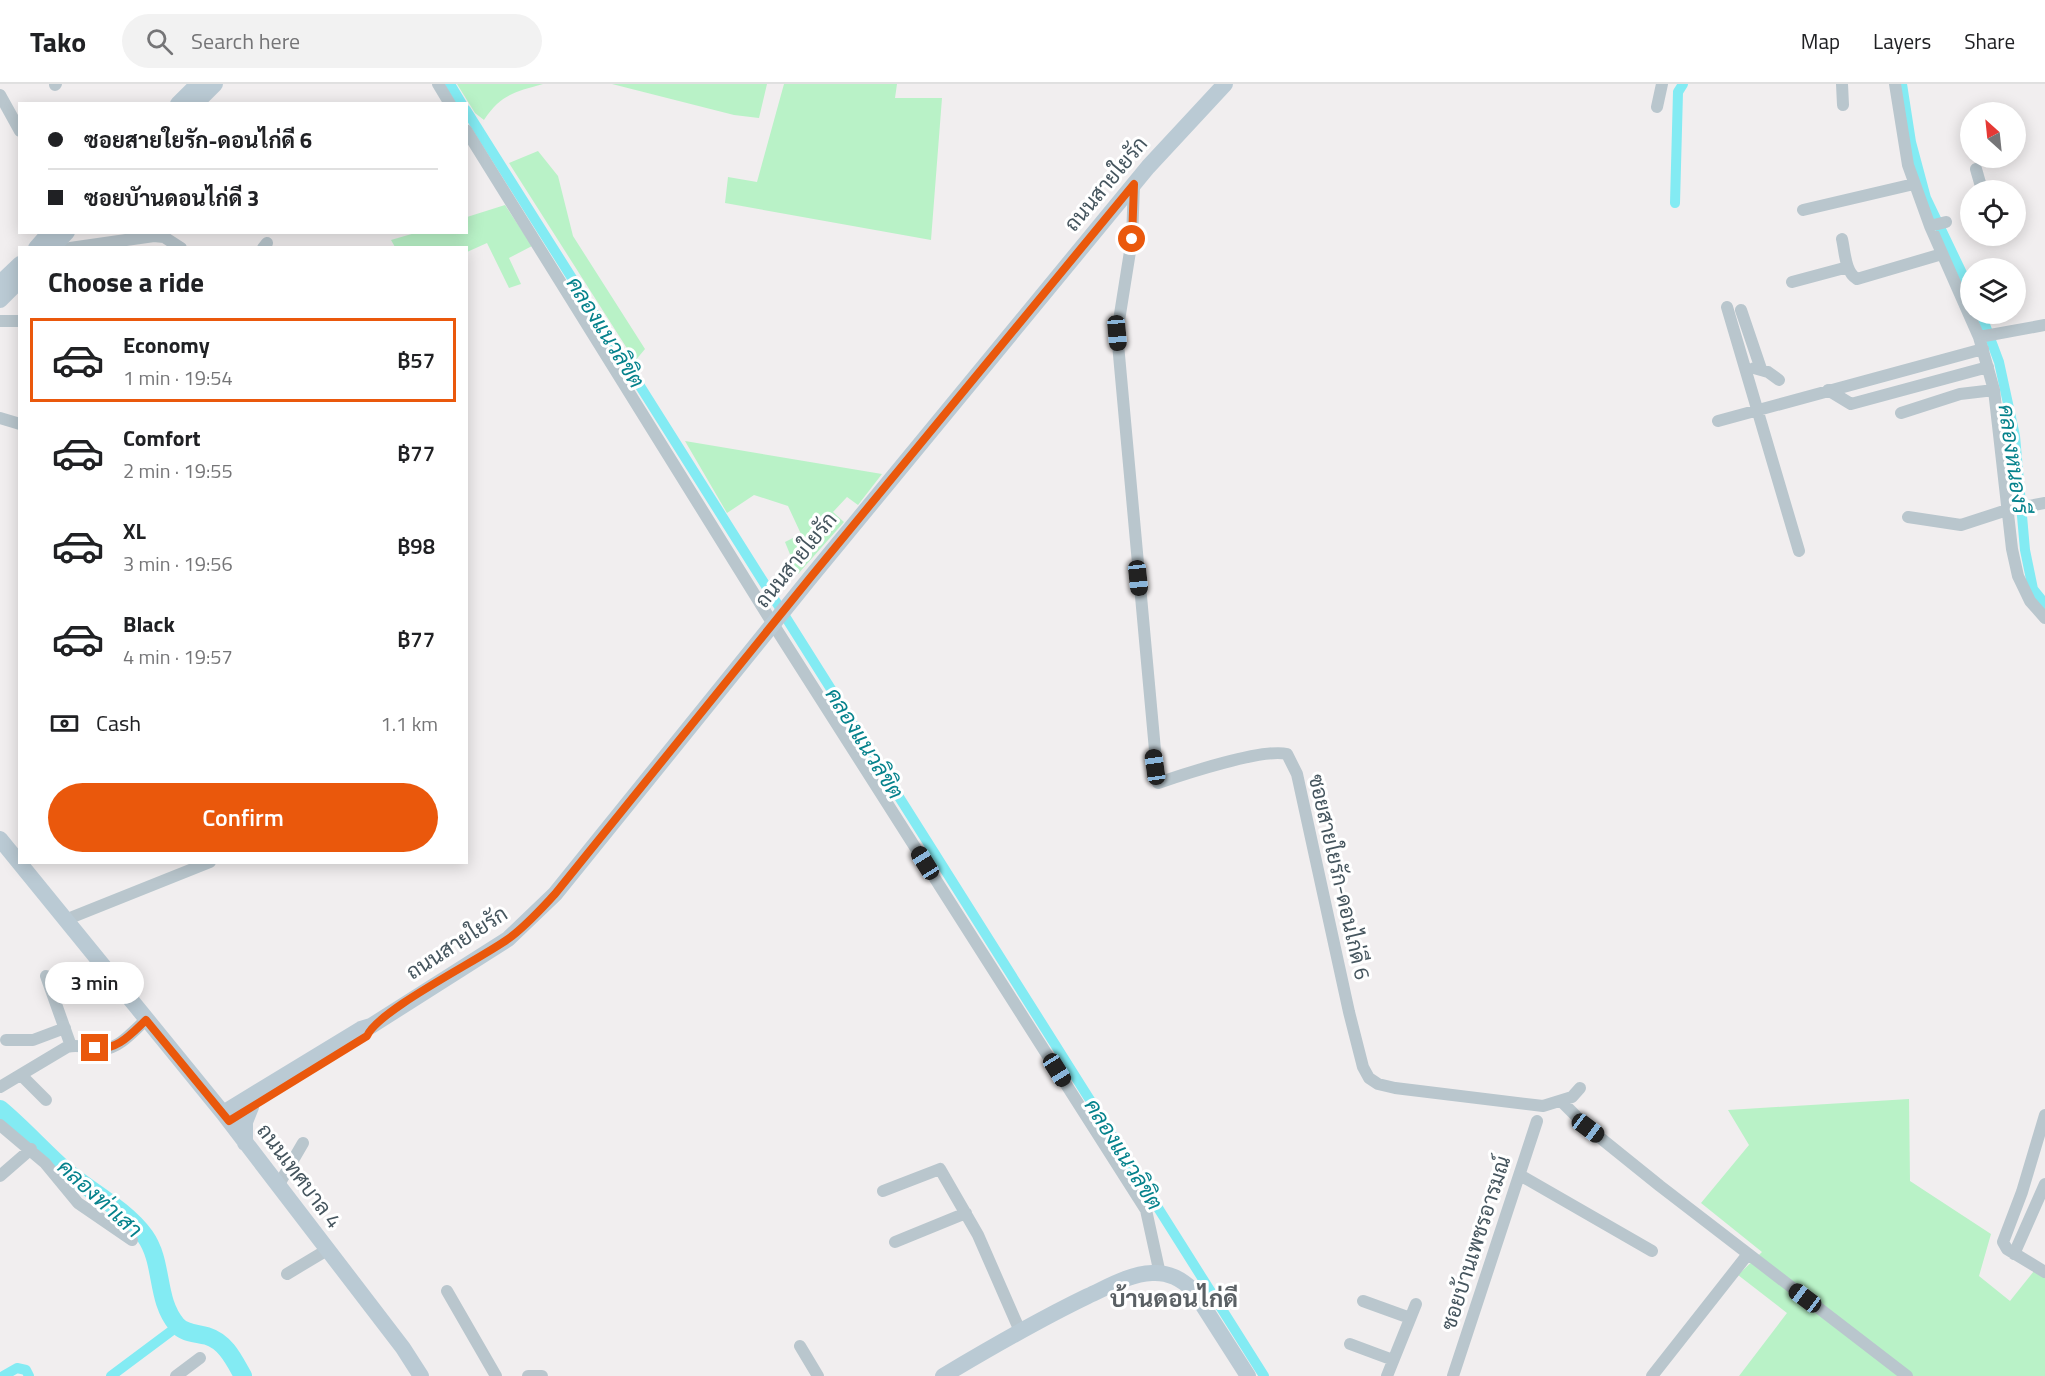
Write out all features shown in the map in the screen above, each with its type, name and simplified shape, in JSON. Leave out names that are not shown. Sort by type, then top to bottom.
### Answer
[{"type":"street","points":[[180,102],[198,84]]},
{"type":"street","points":[[197,102],[215,84]]},
{"type":"street","points":[[438,84],[449,102]]},
{"type":"street","name":"ถนนสายใยรัก","points":[[226,1117],[361,1029],[371,1026],[490,951],[528,922],[555,894],[1134,184],[1225,84]]},
{"type":"street","points":[[1657,106],[1662,84]]},
{"type":"street","points":[[1842,84],[1843,105]]},
{"type":"street","points":[[1896,84],[1903,141],[1914,184],[1937,224],[1942,254],[1981,343],[1994,390],[2007,510],[2018,576],[2030,601],[2045,618]]},
{"type":"street","points":[[0,95],[18,127]]},
{"type":"street","points":[[468,133],[780,616],[1146,1210],[1160,1274]]},
{"type":"street","points":[[1976,169],[1979,180]]},
{"type":"street","name":"ซอยสายใยรัก-ดอนไก่ดี 6","points":[[1134,184],[1132,239],[1117,333],[1158,783],[1277,752],[1287,754],[1297,774],[1349,1012],[1369,1078],[1378,1084],[1395,1088],[1543,1106],[1562,1102]]},
{"type":"street","points":[[1803,210],[1914,184]]},
{"type":"street","points":[[38,246],[48,234]]},
{"type":"street","points":[[54,246],[65,234]]},
{"type":"street","points":[[84,246],[154,236],[164,237],[178,246]]},
{"type":"street","points":[[1842,239],[1848,267],[1857,279],[1942,254]]},
{"type":"street","points":[[0,283],[18,266]]},
{"type":"street","points":[[1792,282],[1848,267]]},
{"type":"street","points":[[0,300],[18,282]]},
{"type":"street","points":[[1727,307],[1799,551]]},
{"type":"street","points":[[1741,310],[1761,369]]},
{"type":"street","points":[[0,321],[18,321]]},
{"type":"street","points":[[1718,421],[1878,377],[1981,343],[2045,325]]},
{"type":"street","points":[[1828,390],[1851,404],[1988,367]]},
{"type":"street","points":[[1745,369],[1761,369],[1779,380]]},
{"type":"street","points":[[1878,377],[1903,390]]},
{"type":"street","points":[[1901,413],[1960,394],[1994,390]]},
{"type":"street","points":[[0,418],[18,423]]},
{"type":"street","points":[[1908,517],[1961,525],[2007,510],[2045,502]]},
{"type":"street","name":"ถนนเทศบาล 4","points":[[0,839],[18,861]]},
{"type":"street","name":"ถนนเทศบาล 4","points":[[20,864],[226,1117],[404,1348],[421,1376]]},
{"type":"street","points":[[65,920],[205,864]]},
{"type":"street","points":[[46,976],[71,1046]]},
{"type":"street","points":[[0,1087],[71,1046],[79,1044],[105,1049],[116,1045],[146,1020]]},
{"type":"street","points":[[6,1040],[33,1040],[65,1028]]},
{"type":"street","points":[[21,1075],[46,1100]]},
{"type":"street","points":[[1580,1088],[1572,1097],[1562,1102],[1588,1128],[1907,1376]]},
{"type":"street","points":[[207,1093],[218,1098],[249,1102],[244,1122],[245,1143]]},
{"type":"street","points":[[2045,1115],[2022,1192],[2003,1242],[2007,1249],[2045,1272]]},
{"type":"street","name":"ซอยบ้านเพชรอารมณ์","points":[[1453,1376],[1537,1121]]},
{"type":"street","points":[[0,1125],[30,1149],[78,1203],[132,1240]]},
{"type":"street","points":[[278,1186],[303,1143]]},
{"type":"street","points":[[0,1176],[30,1149]]},
{"type":"street","points":[[884,1191],[940,1169],[978,1235],[1020,1331]]},
{"type":"street","points":[[1520,1174],[1652,1251]]},
{"type":"street","points":[[2014,1254],[2045,1184]]},
{"type":"street","points":[[896,1242],[966,1213]]},
{"type":"street","points":[[287,1274],[327,1250]]},
{"type":"street","points":[[1652,1376],[1748,1254]]},
{"type":"street","points":[[943,1376],[1020,1331],[1119,1281],[1144,1274],[1160,1274],[1182,1280],[1193,1290],[1248,1376]]},
{"type":"street","points":[[447,1291],[496,1376]]},
{"type":"street","points":[[1364,1301],[1410,1318]]},
{"type":"street","name":"ซอยบ้านเพชรอารมณ์","points":[[1387,1376],[1416,1304]]},
{"type":"street","points":[[1350,1344],[1393,1360]]},
{"type":"street","points":[[800,1346],[818,1376]]},
{"type":"street","points":[[176,1376],[200,1358]]},
{"type":"street","points":[[528,1376],[542,1376]]},
{"type":"green space","points":[[457,84],[543,84],[509,95],[490,111],[484,120],[475,113]]},
{"type":"green space","points":[[612,84],[767,84],[759,118],[734,115]]},
{"type":"green space","points":[[784,84],[897,84],[895,98],[942,98],[931,240],[725,203],[728,177],[757,182]]},
{"type":"green space","points":[[538,151],[558,176],[573,236],[645,349],[635,361],[509,163]]},
{"type":"green space","points":[[505,205],[532,246],[509,258],[521,284],[509,288],[487,243],[468,252],[468,246],[394,246],[391,240],[412,234],[468,234],[468,217]]},
{"type":"green space","points":[[685,441],[882,474],[858,505],[847,497],[833,512],[844,522],[798,574],[785,542],[801,534],[788,506],[754,495],[727,513]]},
{"type":"green space","points":[[1909,1099],[1910,1181],[1991,1234],[1979,1276],[2010,1301],[2034,1271],[2045,1277],[2045,1376],[1739,1376],[1787,1313],[1738,1275],[1762,1252],[1701,1203],[1749,1145],[1728,1110]]},
{"type":"waterway","name":"คลองแนวลิขิต","points":[[450,84],[461,102]]},
{"type":"waterway","points":[[1675,203],[1678,92],[1683,84]]},
{"type":"waterway","name":"คลองหนองรี","points":[[1902,84],[1911,142],[1926,198],[1960,269]]},
{"type":"waterway","name":"คลองแนวลิขิต","points":[[468,113],[1264,1376]]},
{"type":"waterway","name":"คลองหนองรี","points":[[1985,324],[1999,362],[2015,436],[2025,550],[2033,589],[2045,604]]},
{"type":"waterway","name":"คลองท่าเสา","points":[[0,1109],[67,1172],[119,1210],[137,1227],[151,1247],[165,1304],[177,1325],[187,1332],[214,1339],[229,1352],[243,1376]]},
{"type":"waterway","points":[[111,1376],[178,1326]]},
{"type":"waterway","points":[[3,1376],[17,1368],[26,1370],[29,1376]]},
{"type":"district","name":"บ้านดอนไก่ดี","points":[[1174,1299]]},
{"type":"route","points":[[95,1048],[105,1049],[116,1045],[146,1020],[229,1121],[367,1036],[371,1026],[397,1008],[508,939],[555,894],[810,578],[1134,184],[1132,239]]}]
